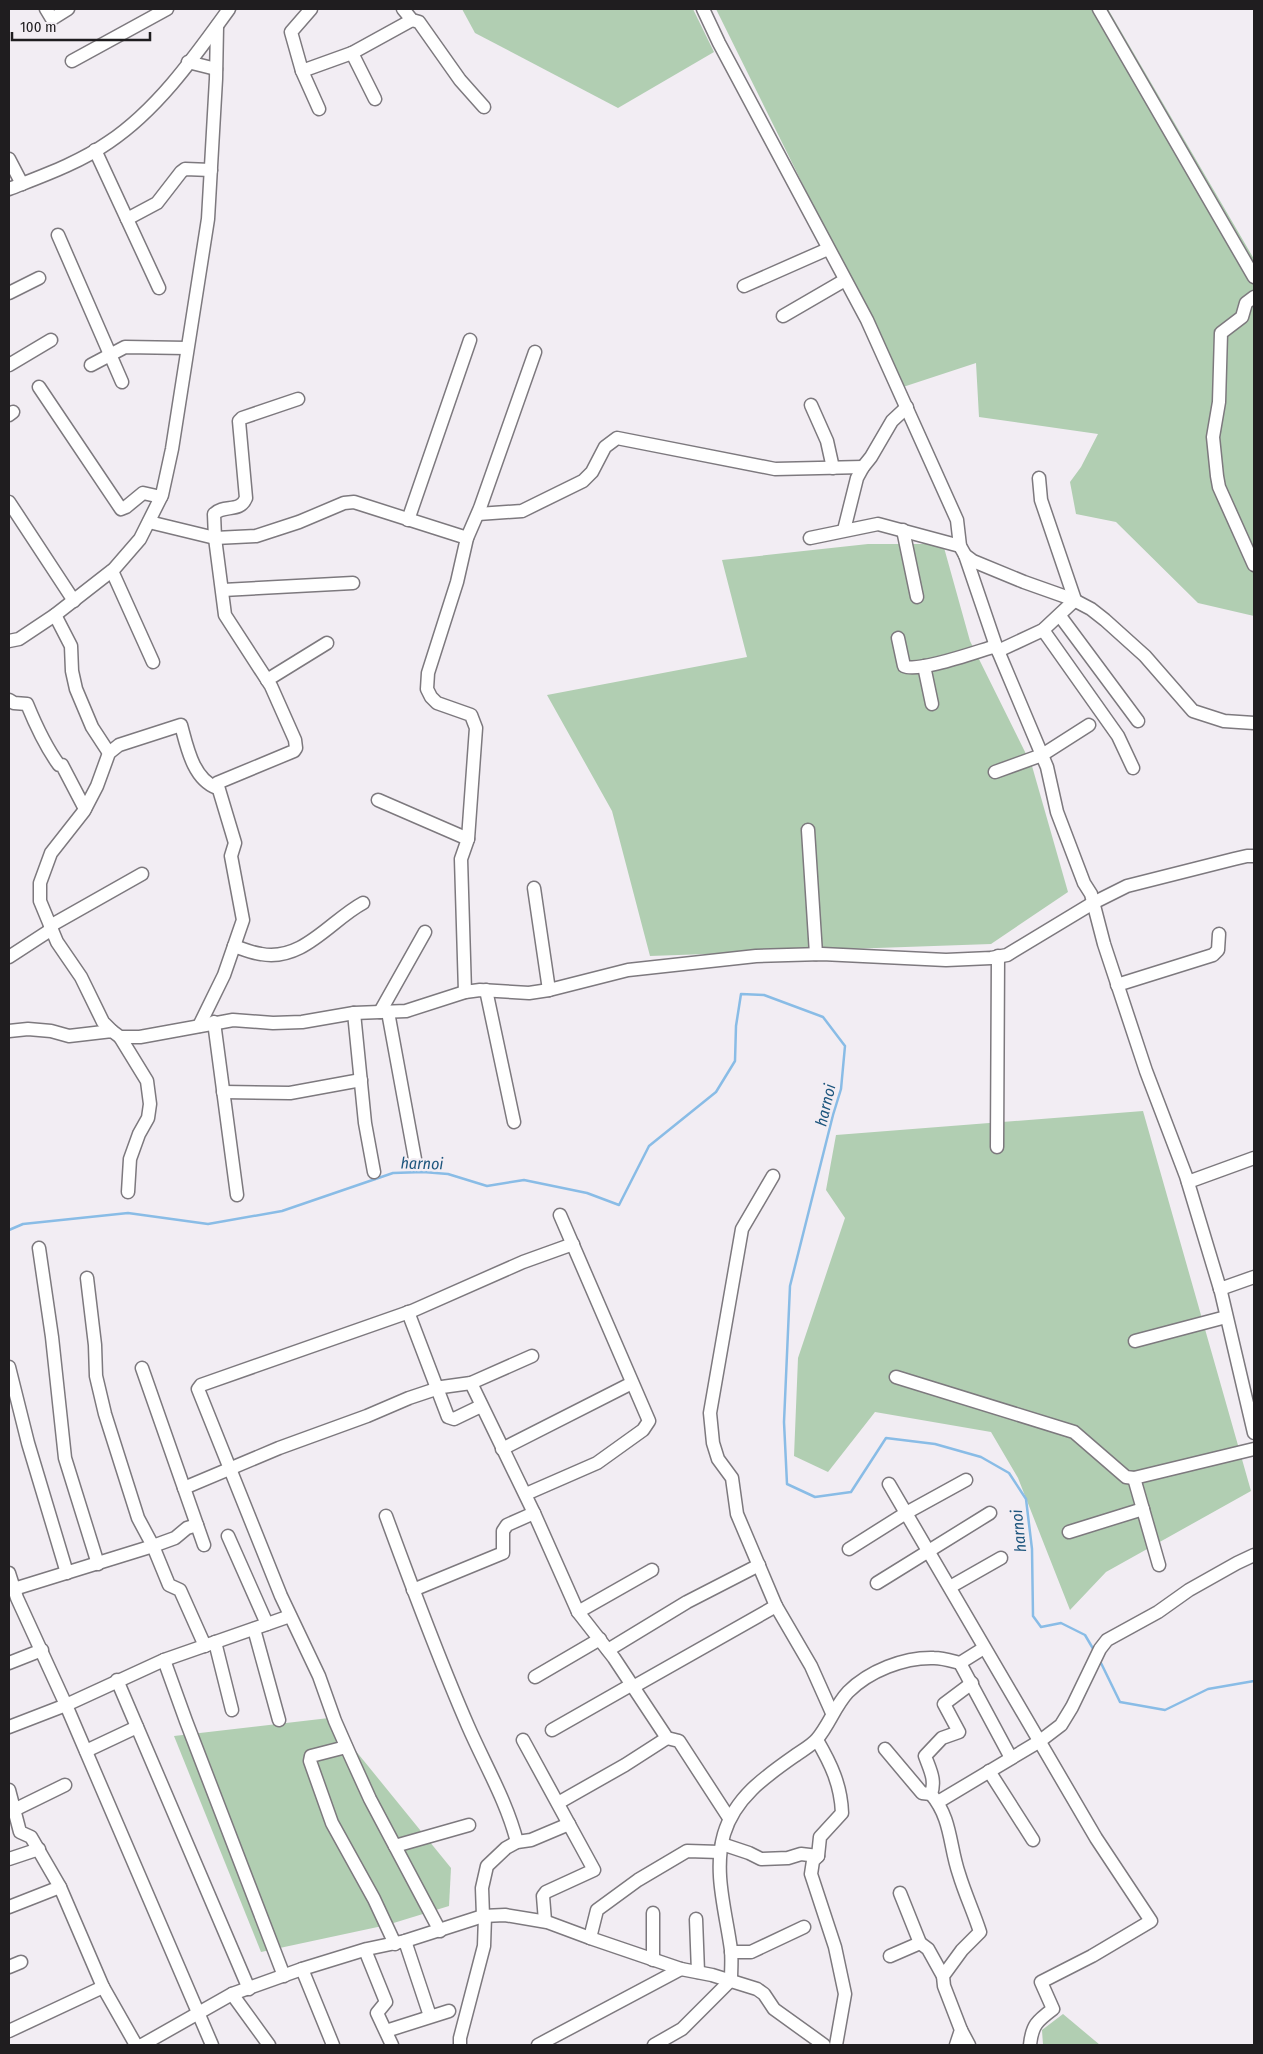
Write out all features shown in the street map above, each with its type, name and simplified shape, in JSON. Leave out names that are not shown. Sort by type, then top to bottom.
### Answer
[{"type":"street","points":[[46,9],[52,19],[68,9]]},
{"type":"street","points":[[72,61],[168,9]]},
{"type":"street","points":[[9,189],[72,163],[110,142],[158,100],[229,9]]},
{"type":"street","points":[[311,9],[291,32],[302,71],[319,109]]},
{"type":"street","points":[[403,9],[412,20],[419,22],[460,80],[484,107]]},
{"type":"street","points":[[703,9],[828,250],[867,320],[957,520],[962,550],[997,649],[1050,775],[1057,812],[1084,883],[1091,894],[1092,903],[1117,984],[1146,1071],[1188,1182],[1220,1289],[1254,1433]]},
{"type":"street","points":[[1099,9],[1254,277]]},
{"type":"street","points":[[302,71],[352,53],[412,20]]},
{"type":"street","points":[[9,641],[19,639],[55,615],[112,571],[140,539],[161,497],[172,449],[208,219],[217,26]]},
{"type":"street","points":[[352,53],[375,98]]},
{"type":"street","points":[[188,62],[216,69]]},
{"type":"street","points":[[95,150],[159,288]]},
{"type":"street","points":[[9,159],[22,184]]},
{"type":"street","points":[[127,219],[157,203],[185,169],[211,170]]},
{"type":"street","points":[[58,235],[122,382]]},
{"type":"street","points":[[744,286],[828,250]]},
{"type":"street","points":[[9,293],[39,278]]},
{"type":"street","points":[[782,316],[845,280]]},
{"type":"street","points":[[1254,297],[1246,304],[1242,317],[1221,333],[1219,402],[1213,437],[1219,487],[1254,566]]},
{"type":"street","points":[[9,365],[51,340]]},
{"type":"street","points":[[408,520],[470,340]]},
{"type":"street","points":[[91,365],[125,347],[187,348]]},
{"type":"street","points":[[465,992],[461,859],[468,839],[476,728],[471,715],[438,703],[427,689],[428,673],[457,582],[467,538],[478,514],[535,352]]},
{"type":"street","points":[[39,387],[121,509],[143,493],[161,497]]},
{"type":"street","points":[[199,1026],[224,975],[243,920],[230,856],[235,843],[217,783],[294,751],[296,748],[295,740],[267,680],[224,615],[214,514],[218,510],[239,507],[246,498],[239,421],[242,418],[298,399]]},
{"type":"street","points":[[811,405],[827,441],[833,468]]},
{"type":"street","points":[[844,530],[857,478],[892,421],[907,407]]},
{"type":"street","points":[[478,514],[522,511],[583,481],[592,472],[605,447],[617,438],[775,469],[863,467]]},
{"type":"street","points":[[1039,478],[1041,500],[1075,600]]},
{"type":"street","points":[[9,502],[74,601]]},
{"type":"street","points":[[149,522],[215,538],[256,536],[299,522],[344,503],[354,502],[467,538]]},
{"type":"street","points":[[810,538],[878,524],[903,530],[962,550],[973,561],[1075,600],[1105,620],[1145,656],[1193,711],[1224,721],[1254,723]]},
{"type":"street","points":[[903,530],[917,597]]},
{"type":"street","points":[[112,571],[153,662]]},
{"type":"street","points":[[222,590],[353,583]]},
{"type":"street","points":[[898,638],[904,666],[908,668],[924,666],[997,649],[1043,630],[1075,600]]},
{"type":"street","points":[[55,615],[71,646],[72,670],[76,689],[92,728],[109,753]]},
{"type":"street","points":[[1060,616],[1138,721]]},
{"type":"street","points":[[1043,630],[1118,736],[1133,768]]},
{"type":"street","points":[[267,680],[327,643]]},
{"type":"street","points":[[924,666],[932,704]]},
{"type":"street","points":[[9,700],[14,703],[27,704],[36,729],[50,753],[59,765],[62,765],[85,809]]},
{"type":"street","points":[[128,1192],[130,1159],[139,1134],[148,1118],[150,1104],[147,1082],[116,1034],[103,1022],[93,998],[81,977],[57,942],[40,900],[40,883],[51,854],[85,809],[109,753],[119,745],[179,724],[191,761],[212,786],[217,788]]},
{"type":"street","points":[[995,772],[1042,755],[1089,725]]},
{"type":"street","points":[[378,800],[468,839]]},
{"type":"street","points":[[808,830],[816,954]]},
{"type":"street","points":[[9,1032],[28,1029],[51,1031],[69,1036],[116,1034],[140,1037],[233,1020],[273,1023],[302,1022],[354,1013],[406,1011],[465,992],[486,990],[529,993],[549,990],[628,970],[756,956],[816,954],[979,960],[1007,955],[1092,903],[1128,886],[1234,859],[1254,856]]},
{"type":"street","points":[[9,957],[51,928],[142,874]]},
{"type":"street","points":[[534,888],[549,990]]},
{"type":"street","points":[[234,946],[262,955],[283,953],[299,948],[307,945],[363,903]]},
{"type":"street","points":[[415,1159],[384,1012],[425,932]]},
{"type":"street","points":[[1117,984],[1213,955],[1218,950],[1218,934]]},
{"type":"street","points":[[997,1147],[998,956]]},
{"type":"street","points":[[486,990],[514,1122]]},
{"type":"street","points":[[354,1013],[365,1123],[374,1172]]},
{"type":"street","points":[[214,1022],[237,1195]]},
{"type":"street","points":[[223,1092],[290,1093],[361,1080]]},
{"type":"street","points":[[1188,1182],[1254,1158]]},
{"type":"street","points":[[773,1176],[742,1229],[710,1413],[713,1443],[718,1459],[732,1478],[737,1514],[776,1606],[811,1666],[832,1713]]},
{"type":"street","points":[[526,1494],[597,1463],[648,1424],[649,1421],[560,1215]]},
{"type":"street","points":[[440,1931],[365,1789],[346,1747],[319,1676],[290,1616],[198,1389],[201,1385],[408,1312],[523,1262],[573,1244]]},
{"type":"street","points":[[39,1248],[52,1338],[65,1458],[98,1564]]},
{"type":"street","points":[[1220,1289],[1254,1277]]},
{"type":"street","points":[[87,1278],[95,1345],[96,1376],[105,1414],[138,1518],[153,1546],[169,1585],[180,1590],[210,1644],[232,1710]]},
{"type":"street","points":[[408,1312],[448,1417],[454,1419],[481,1406]]},
{"type":"street","points":[[1135,1341],[1226,1317]]},
{"type":"street","points":[[184,1488],[437,1389],[471,1383],[532,1356]]},
{"type":"street","points":[[9,1367],[28,1442],[67,1573]]},
{"type":"street","points":[[142,1368],[204,1545]]},
{"type":"street","points":[[896,1377],[1074,1432],[1126,1477],[1134,1478],[1254,1449]]},
{"type":"street","points":[[471,1383],[502,1449],[526,1494],[578,1612],[608,1650],[666,1738],[679,1742],[729,1818]]},
{"type":"street","points":[[502,1449],[632,1383]]},
{"type":"street","points":[[1134,1478],[1159,1565]]},
{"type":"street","points":[[849,1549],[906,1513],[966,1480]]},
{"type":"street","points":[[888,1484],[1096,1838],[1151,1921],[1092,1956],[1040,1982],[1053,2009],[1036,2022],[1031,2033],[1030,2045]]},
{"type":"street","points":[[1069,1532],[1143,1509]]},
{"type":"street","points":[[413,1590],[503,1553],[503,1530],[507,1525],[534,1513]]},
{"type":"street","points":[[877,1583],[990,1513]]},
{"type":"street","points":[[386,1516],[450,1684],[512,1822],[517,1842]]},
{"type":"street","points":[[13,1596],[67,1573],[175,1538],[187,1528],[197,1524]]},
{"type":"street","points":[[228,1536],[267,1624]]},
{"type":"street","points":[[886,1749],[922,1794],[935,1798],[989,1771],[1040,1741],[1061,1725],[1072,1707],[1100,1649],[1107,1640],[1158,1612],[1189,1590],[1237,1562],[1254,1555]]},
{"type":"street","points":[[950,1587],[1001,1558]]},
{"type":"street","points":[[608,1650],[687,1602],[759,1565]]},
{"type":"street","points":[[578,1612],[652,1570]]},
{"type":"street","points":[[9,1573],[13,1596],[42,1650],[200,2012],[212,2045]]},
{"type":"street","points":[[552,1730],[776,1606]]},
{"type":"street","points":[[9,1727],[66,1705],[164,1660],[290,1616]]},
{"type":"street","points":[[254,1629],[279,1720]]},
{"type":"street","points":[[535,1677],[600,1639]]},
{"type":"street","points":[[660,2044],[682,2029],[731,1980],[731,1952],[723,1903],[721,1848],[729,1818],[755,1785],[817,1740],[832,1713],[849,1692],[877,1671],[910,1660],[934,1658],[960,1663],[984,1648]]},
{"type":"street","points":[[9,1663],[42,1650]]},
{"type":"street","points":[[164,1660],[284,1976]]},
{"type":"street","points":[[960,1663],[1011,1758]]},
{"type":"street","points":[[117,1680],[249,1989]]},
{"type":"street","points":[[943,1976],[962,1950],[980,1932],[959,1874],[947,1821],[935,1798],[934,1778],[925,1756],[942,1738],[959,1732],[944,1704],[972,1683]]},
{"type":"street","points":[[86,1751],[137,1727]]},
{"type":"street","points":[[558,1803],[625,1765],[666,1738]]},
{"type":"street","points":[[523,1740],[594,1870],[546,1892],[543,1896],[546,1921]]},
{"type":"street","points":[[817,1740],[834,1769],[841,1798],[842,1813],[820,1837],[818,1856],[814,1861],[811,1874],[835,1947],[845,1994],[836,2045]]},
{"type":"street","points":[[346,1747],[311,1756],[310,1761],[332,1824],[400,1943],[430,2016]]},
{"type":"street","points":[[989,1771],[1032,1840]]},
{"type":"street","points":[[14,1810],[65,1785]]},
{"type":"street","points":[[9,1790],[20,1832],[31,1837],[60,1887],[103,1987],[136,2045]]},
{"type":"street","points":[[395,1846],[469,1824]]},
{"type":"street","points":[[460,2045],[460,2038],[484,1946],[482,1888],[487,1866],[506,1848],[517,1842],[531,1840],[569,1824]]},
{"type":"street","points":[[590,1938],[597,1910],[638,1880],[688,1851],[721,1848],[749,1853],[761,1859],[788,1858],[801,1854],[818,1856]]},
{"type":"street","points":[[9,1859],[39,1849]]},
{"type":"street","points":[[9,1907],[60,1887]]},
{"type":"street","points":[[900,1893],[920,1943],[928,1949],[943,1976],[944,1986],[961,2030],[969,2045]]},
{"type":"street","points":[[653,1913],[654,1960]]},
{"type":"street","points":[[142,2045],[232,1994],[302,1969],[365,1950],[400,1943],[484,1916],[506,1915],[546,1921],[681,1969],[731,1980],[757,1989],[764,1994],[774,2009],[824,2045]]},
{"type":"street","points":[[696,1919],[698,1972]]},
{"type":"street","points":[[731,1952],[751,1952],[804,1927]]},
{"type":"street","points":[[890,1956],[920,1943]]},
{"type":"street","points":[[365,1950],[386,2002],[377,2013],[392,2045]]},
{"type":"street","points":[[302,1969],[332,2045]]},
{"type":"street","points":[[538,2045],[681,1969]]},
{"type":"street","points":[[9,2031],[103,1987]]},
{"type":"street","points":[[232,1994],[269,2045]]},
{"type":"street","points":[[386,2031],[449,2011]]},
{"type":"street","points":[[956,2045],[961,2030]]},
{"type":"green space","points":[[462,9],[693,9],[714,52],[618,108],[475,33]]},
{"type":"green space","points":[[716,9],[1108,9],[1254,259],[1254,616],[1198,603],[1116,522],[1076,514],[1070,482],[1081,467],[1098,434],[979,417],[976,363],[903,387]]},
{"type":"green space","points":[[868,544],[943,544],[970,641],[1032,766],[1068,892],[991,944],[650,956],[612,811],[547,695],[747,657],[722,560]]},
{"type":"green space","points":[[1143,1111],[1251,1491],[1106,1572],[1070,1610],[1018,1478],[991,1432],[875,1412],[828,1472],[794,1456],[798,1358],[845,1218],[826,1190],[836,1135]]},
{"type":"green space","points":[[329,1718],[451,1868],[449,1906],[387,1925],[261,1952],[174,1736]]},
{"type":"green space","points":[[1063,2014],[1100,2045],[1043,2045],[1042,2030]]},
{"type":"waterway","name":"harnoi","points":[[9,1230],[23,1224],[128,1213],[208,1224],[282,1211],[393,1173],[423,1172],[448,1174],[487,1186],[524,1180],[587,1193],[619,1205],[649,1146],[716,1092],[735,1061],[736,1026],[741,994],[764,995],[823,1017],[845,1046],[841,1089],[790,1286],[784,1422],[787,1484],[815,1497],[851,1492],[886,1438],[935,1444],[981,1457],[1009,1473],[1026,1499],[1032,1549],[1033,1616],[1041,1627],[1061,1623],[1085,1635],[1095,1652]]},
{"type":"waterway","name":"harnoi","points":[[1100,1661],[1120,1702],[1165,1710],[1208,1689],[1254,1681]]}]
